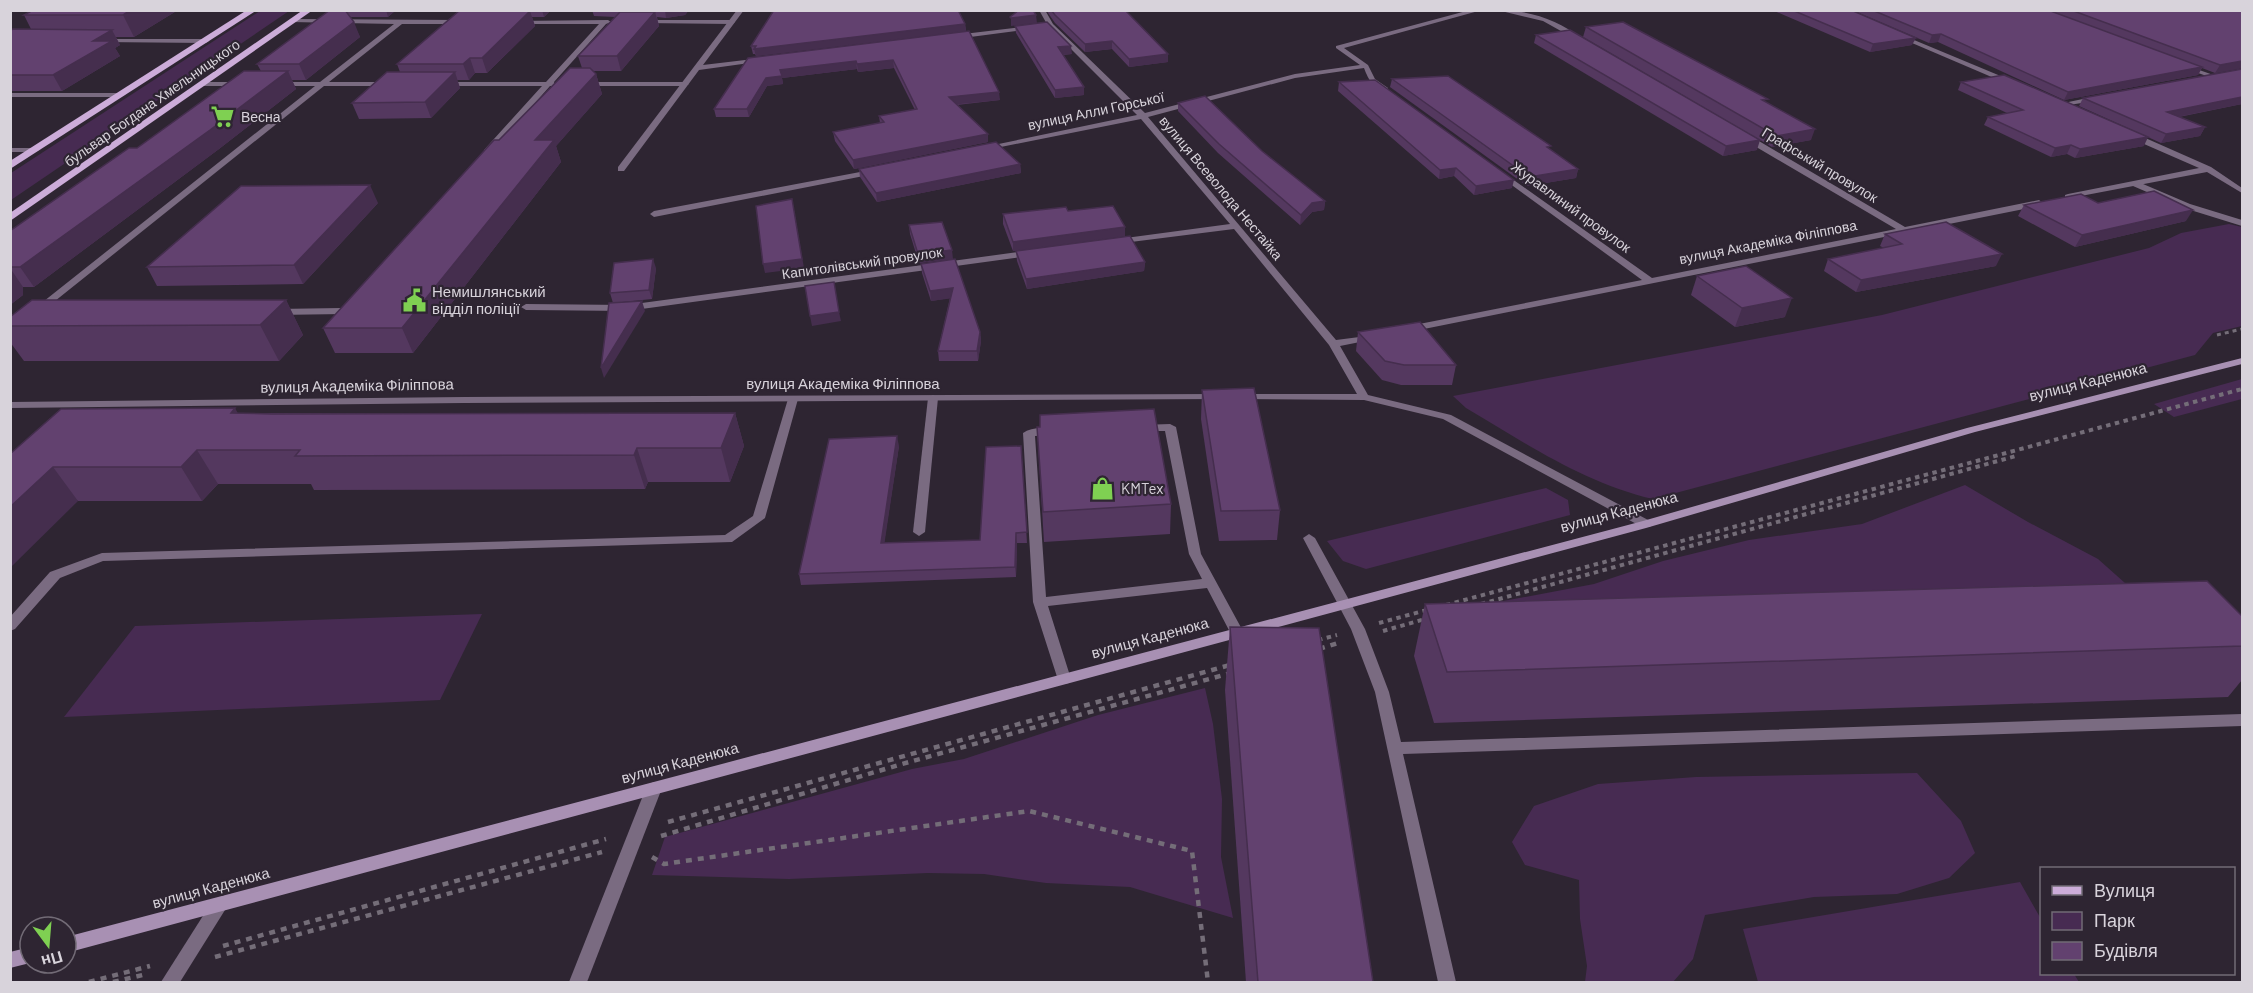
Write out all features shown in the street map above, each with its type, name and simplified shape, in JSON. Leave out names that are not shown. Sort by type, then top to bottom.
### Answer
[{"type":"main road","name":"бульвар Богдана Хмельницького","points":[[10,166],[253,10]]},
{"type":"main road","name":"бульвар Богдана Хмельницького","points":[[10,218],[309,10]]},
{"type":"street","points":[[429,22],[442,10]]},
{"type":"street","points":[[621,169],[741,10]]},
{"type":"street","name":"вулиця Всеволода Нестайка","points":[[1042,10],[1050,25],[1143,116],[1236,226],[1334,344],[1364,397]]},
{"type":"street","points":[[1392,94],[1372,80],[1366,66],[1338,47],[1479,10]]},
{"type":"street","points":[[1500,10],[1545,19],[1586,43]]},
{"type":"street","points":[[293,21],[476,22]]},
{"type":"street","points":[[44,314],[32,315],[400,22]]},
{"type":"street","points":[[511,22],[616,22]]},
{"type":"street","points":[[478,162],[604,22]]},
{"type":"street","points":[[639,22],[732,22]]},
{"type":"street","points":[[945,38],[1050,25]]},
{"type":"street","points":[[1891,33],[2020,86]]},
{"type":"street","points":[[90,41],[206,41]]},
{"type":"street","points":[[698,68],[768,60]]},
{"type":"street","points":[[2183,65],[2215,77]]},
{"type":"street","name":"вулиця Алли Горської","points":[[973,151],[1143,116],[1295,76],[1366,66]]},
{"type":"street","points":[[2192,81],[2224,76]]},
{"type":"street","points":[[204,84],[247,84]]},
{"type":"street","points":[[269,84],[394,84]]},
{"type":"street","points":[[429,84],[560,84]]},
{"type":"street","points":[[571,84],[685,84]]},
{"type":"street","points":[[10,95],[120,95]]},
{"type":"street","points":[[2063,104],[2110,96]]},
{"type":"street","points":[[2052,100],[2073,109]]},
{"type":"street","points":[[2125,132],[2208,169],[2242,191]]},
{"type":"street","name":"Графський провулок","points":[[1740,134],[1904,230]]},
{"type":"street","points":[[10,150],[35,150]]},
{"type":"street","name":"Журавлиний провулок","points":[[1488,164],[1650,281]]},
{"type":"street","points":[[654,214],[891,168]]},
{"type":"street","name":"вулиця Академіка Філіппова","points":[[1392,333],[2208,169]]},
{"type":"street","points":[[2136,184],[2187,206],[2242,223]]},
{"type":"street","points":[[1107,243],[1236,226]]},
{"type":"street","name":"Капитолівський провулок","points":[[526,307],[627,309],[1048,251]]},
{"type":"street","points":[[260,312],[344,311],[360,293]]},
{"type":"street","points":[[1334,344],[1381,335]]},
{"type":"street","name":"вулиця Каденюка","points":[[78,942],[1646,524],[1971,430],[2242,361]]},
{"type":"street","name":"вулиця Академіка Філіппова","points":[[10,405],[1364,397],[1447,417],[1646,524]]},
{"type":"street","points":[[919,532],[933,398]]},
{"type":"street","points":[[10,626],[55,575],[102,557],[728,539],[759,518],[793,399]]},
{"type":"street","points":[[1123,429],[1170,427],[1192,544],[1237,633]]},
{"type":"street","points":[[1064,431],[1029,433],[1040,602],[1064,680]]},
{"type":"street","points":[[1309,538],[1360,633],[1382,692],[1447,982]]},
{"type":"street","points":[[1040,602],[1210,583]]},
{"type":"street","points":[[1396,748],[2242,720]]},
{"type":"street","points":[[578,982],[654,788]]},
{"type":"street","points":[[170,982],[219,904]]},
{"type":"path","points":[[2217,335],[2242,329]]},
{"type":"path","points":[[1316,650],[1360,633],[2242,389]]},
{"type":"path","points":[[1475,605],[2016,456]]},
{"type":"path","points":[[1313,642],[1430,618]]},
{"type":"path","points":[[89,982],[183,961],[634,837],[1233,664]]},
{"type":"path","points":[[113,982],[1235,672]]},
{"type":"path","points":[[634,837],[664,864],[1029,811],[1192,851],[1208,982]]},
{"type":"green space","points":[[260,11],[289,11],[11,200],[11,173]]},
{"type":"green space","points":[[2229,224],[2242,227],[2242,326],[2213,333],[2195,355],[1653,499],[1603,483],[1556,461],[1466,408],[1453,396],[1882,315],[2149,248],[2181,233]]},
{"type":"green space","points":[[2242,379],[2242,399],[2174,417],[2154,404]]},
{"type":"green space","points":[[1965,485],[2098,559],[2143,599],[1491,631],[1498,602],[1594,584],[1663,561],[1749,540],[1862,524]]},
{"type":"green space","points":[[1546,488],[1568,500],[1570,515],[1366,569],[1343,561],[1327,541]]},
{"type":"green space","points":[[482,614],[440,700],[64,717],[135,626]]},
{"type":"green space","points":[[1205,688],[1213,724],[1222,799],[1221,857],[1233,918],[1130,887],[1046,883],[984,874],[928,873],[789,879],[652,875],[665,837],[912,769],[964,759],[1098,715]]},
{"type":"green space","points":[[1917,773],[1961,821],[1975,853],[1949,878],[1897,894],[1814,897],[1705,915],[1693,959],[1673,982],[1585,982],[1587,966],[1580,919],[1579,880],[1525,865],[1512,842],[1534,806],[1598,784],[1696,777]]},
{"type":"green space","points":[[2020,882],[2040,917],[2040,975],[2075,975],[2079,982],[1758,982],[1743,929]]},
{"type":"building","points":[[33,10],[131,10],[123,15],[24,15]]},
{"type":"building","points":[[330,10],[345,10],[354,22],[299,64],[257,64]]},
{"type":"building","points":[[774,10],[958,10],[965,24],[754,49],[756,46],[751,46]]},
{"type":"building","points":[[1019,10],[1033,10],[1036,15],[1010,17]]},
{"type":"building","points":[[1051,10],[1125,10],[1168,54],[1129,59],[1112,41],[1085,44]]},
{"type":"building","points":[[1792,10],[1851,10],[1916,38],[1873,44]]},
{"type":"building","points":[[1872,10],[2048,10],[2202,67],[2068,92],[1941,34],[1932,35]]},
{"type":"building","points":[[2071,10],[2242,10],[2242,61],[2220,65]]},
{"type":"building","points":[[459,11],[530,11],[482,58],[470,58],[463,64],[397,64]]},
{"type":"building","points":[[620,12],[655,12],[617,56],[578,56]]},
{"type":"building","points":[[1047,22],[1071,46],[1058,47],[1084,87],[1055,90],[1015,26]]},
{"type":"building","points":[[1623,22],[1768,99],[1762,100],[1815,129],[1776,136],[1586,27]]},
{"type":"building","points":[[13,29],[112,30],[93,41],[112,41],[53,75],[10,75],[10,31]]},
{"type":"building","points":[[1570,30],[1760,140],[1726,146],[1536,35]]},
{"type":"building","points":[[969,31],[999,92],[949,97],[988,134],[853,160],[833,132],[884,122],[879,116],[917,109],[893,60],[857,64],[856,61],[780,70],[782,76],[766,78],[747,109],[714,109],[748,58]]},
{"type":"building","points":[[570,68],[590,68],[596,74],[535,140],[554,140],[402,328],[323,328],[494,140],[499,140]]},
{"type":"building","points":[[2242,69],[2242,97],[2167,112],[2205,127],[2166,134],[2083,98]]},
{"type":"building","points":[[244,71],[288,71],[20,267],[10,267],[10,231],[129,148],[137,148]]},
{"type":"building","points":[[387,72],[455,72],[425,102],[352,103]]},
{"type":"building","points":[[2004,75],[2148,137],[2080,149],[2071,145],[2055,148],[1988,117],[2023,110],[1961,82]]},
{"type":"building","points":[[1448,76],[1551,146],[1547,147],[1578,169],[1529,177],[1392,79]]},
{"type":"building","points":[[1375,80],[1514,180],[1476,186],[1456,168],[1440,170],[1339,82]]},
{"type":"building","points":[[1205,96],[1262,151],[1325,201],[1312,203],[1301,215],[1219,144],[1178,103]]},
{"type":"building","points":[[996,142],[1020,164],[876,193],[859,169]]},
{"type":"building","points":[[370,185],[294,265],[147,267],[241,186]]},
{"type":"building","points":[[2154,191],[2193,210],[2082,235],[2024,205],[2081,194],[2098,203]]},
{"type":"building","points":[[792,199],[802,259],[763,264],[756,206]]},
{"type":"building","points":[[1113,206],[1125,227],[1013,242],[1003,214],[1066,207],[1068,211]]},
{"type":"building","points":[[942,222],[952,250],[918,254],[909,225]]},
{"type":"building","points":[[1946,222],[2002,254],[1861,280],[1828,259],[1902,244],[1885,234]]},
{"type":"building","points":[[1130,236],[1145,262],[1026,279],[1016,251]]},
{"type":"building","points":[[653,259],[649,290],[610,293],[614,263]]},
{"type":"building","points":[[955,259],[980,332],[977,351],[938,351],[953,288],[930,291],[921,264]]},
{"type":"building","points":[[1746,266],[1792,298],[1742,308],[1697,276]]},
{"type":"building","points":[[834,282],[839,312],[810,316],[805,286]]},
{"type":"building","points":[[32,300],[286,300],[260,325],[10,326],[10,317]]},
{"type":"building","points":[[642,301],[601,368],[609,303]]},
{"type":"building","points":[[1420,322],[1456,365],[1404,365],[1385,361],[1358,332]]},
{"type":"building","points":[[1254,388],[1280,510],[1221,511],[1202,390]]},
{"type":"building","points":[[235,408],[231,413],[735,413],[721,448],[637,448],[634,455],[295,456],[300,450],[197,450],[181,467],[53,467],[10,507],[10,454],[61,409]]},
{"type":"building","name":"KMTex","points":[[1154,409],[1171,504],[1043,512],[1037,427],[1040,427],[1040,415]]},
{"type":"building","points":[[897,436],[881,543],[980,540],[986,447],[1021,446],[1027,532],[1016,533],[1015,567],[799,574],[829,439]]},
{"type":"building","points":[[2207,581],[2242,616],[2242,646],[1447,672],[1425,604]]},
{"type":"building","points":[[1230,627],[1319,628],[1373,982],[1258,982]]},
{"type":"place","name":"Весна","points":[[223,117]]},
{"type":"place","name":"Немишлянський відділ поліції","points":[[414,301]]},
{"type":"place","name":"KMTex","points":[[1103,489]]}]
